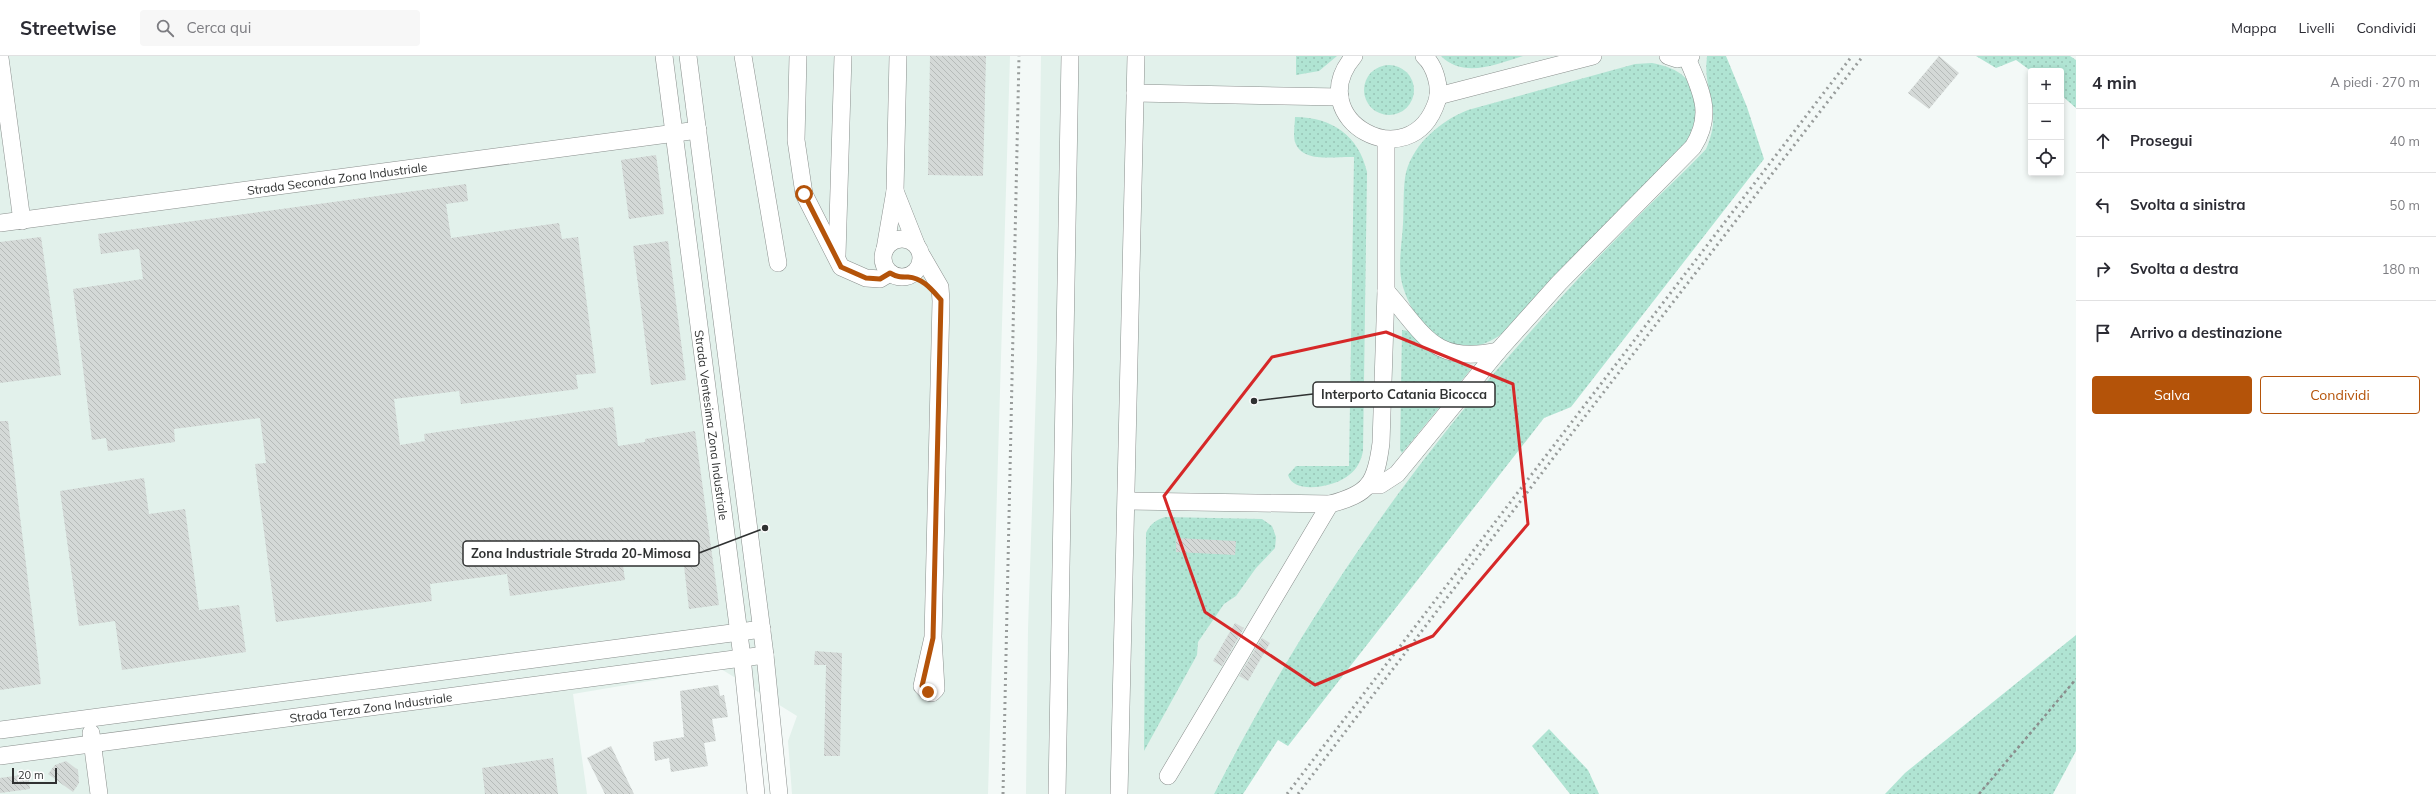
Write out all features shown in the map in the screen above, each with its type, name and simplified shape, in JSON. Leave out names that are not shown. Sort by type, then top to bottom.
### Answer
[{"type":"street","name":"Strada Ventesima Zona Industriale","points":[[664,56],[739,632],[756,794]]},
{"type":"street","name":"Strada Ventesima Zona Industriale","points":[[688,56],[762,629],[779,794]]},
{"type":"street","points":[[743,56],[778,263]]},
{"type":"street","points":[[798,56],[796,140],[804,194],[841,267],[866,278],[880,279],[890,273]]},
{"type":"street","points":[[837,258],[843,56]]},
{"type":"street","points":[[898,56],[895,191],[883,262],[890,273],[895,276],[908,277],[929,286],[941,300]]},
{"type":"street","points":[[1056,794],[1070,56]]},
{"type":"street","points":[[1119,794],[1127,501],[1136,56]]},
{"type":"street","points":[[1354,56],[1347,65],[1341,80],[1340,97],[1345,113],[1356,127],[1370,136],[1386,140],[1404,137],[1421,128],[1433,114],[1438,96],[1436,75],[1424,56]]},
{"type":"street","points":[[1438,96],[1593,56]]},
{"type":"street","points":[[1368,485],[1380,485],[1397,474],[1498,351],[1559,284],[1693,146],[1704,125],[1705,110],[1700,88],[1689,57],[1677,59],[1668,56]]},
{"type":"street","points":[[0,58],[22,220]]},
{"type":"street","points":[[1135,93],[1340,97]]},
{"type":"street","name":"Strada Seconda Zona Industriale","points":[[0,223],[698,130]]},
{"type":"street","points":[[1127,501],[1330,504],[1354,498],[1368,485],[1378,467],[1382,443],[1386,290],[1386,140]]},
{"type":"street","points":[[895,191],[919,250],[940,288],[941,300],[933,638]]},
{"type":"street","points":[[885,249],[890,243],[903,239],[919,250]]},
{"type":"street","points":[[908,277],[919,269],[919,250]]},
{"type":"street","points":[[1386,290],[1414,327],[1430,342],[1443,350],[1461,355],[1477,356],[1498,351]]},
{"type":"street","points":[[710,408],[733,405]]},
{"type":"street","points":[[1168,776],[1330,504]]},
{"type":"street","points":[[724,518],[747,515]]},
{"type":"street","name":"Strada Terza Zona Industriale","points":[[0,730],[762,629]]},
{"type":"street","points":[[667,642],[669,667]]},
{"type":"street","name":"Strada Terza Zona Industriale","points":[[0,756],[765,654]]},
{"type":"street","points":[[525,661],[528,685]]},
{"type":"street","points":[[172,708],[174,733]]},
{"type":"street","points":[[90,719],[100,794]]},
{"type":"path","points":[[1979,794],[2076,679]]},
{"type":"highlighted area","points":[[1386,332],[1513,384],[1528,524],[1433,636],[1315,685],[1205,612],[1164,496],[1272,357]]},
{"type":"shaded area","points":[[0,56],[1010,56],[988,794],[792,794],[788,741],[797,716],[721,669],[573,694],[587,794],[0,794]]},
{"type":"shaded area","points":[[1041,56],[1707,56],[1706,62],[1714,114],[1711,137],[1706,149],[1552,309],[1495,372],[1405,485],[1358,550],[1311,622],[1234,755],[1214,794],[1026,794],[1028,629],[1037,359]]},
{"type":"green space","points":[[1296,56],[1337,56],[1319,71],[1296,75]]},
{"type":"green space","points":[[1441,56],[1523,56],[1491,66],[1470,68],[1460,67],[1450,63]]},
{"type":"green space","points":[[1707,56],[1726,56],[1747,107],[1764,159],[1571,407],[1544,418],[1288,746],[1278,740],[1243,794],[1214,794],[1275,682],[1307,628],[1378,522],[1415,471],[1495,372],[1559,300],[1592,264],[1706,149],[1713,123],[1713,111],[1706,69]]},
{"type":"green space","points":[[1976,56],[2070,56],[2076,60],[2076,108],[2064,98],[2064,68],[2028,69],[2016,60],[1996,68]]},
{"type":"green space","points":[[1652,63],[1678,72],[1688,81],[1692,89],[1695,97],[1696,114],[1692,132],[1688,140],[1503,333],[1487,342],[1471,346],[1456,345],[1442,340],[1429,330],[1418,318],[1410,304],[1403,287],[1400,272],[1405,178],[1413,155],[1420,145],[1437,128],[1468,110],[1635,64]]},
{"type":"green space","points":[[1394,65],[1399,66],[1407,72],[1413,80],[1413,100],[1407,108],[1399,114],[1384,115],[1379,114],[1371,108],[1365,100],[1364,85],[1365,80],[1371,72],[1379,66]]},
{"type":"green space","points":[[1295,117],[1321,121],[1342,131],[1358,148],[1367,172],[1363,451],[1358,464],[1349,475],[1335,483],[1316,487],[1298,485],[1292,481],[1288,475],[1296,466],[1349,466],[1354,157],[1330,158],[1312,156],[1299,149],[1294,139]]},
{"type":"green space","points":[[1402,330],[1408,331],[1434,354],[1468,365],[1471,369],[1402,453],[1400,450]]},
{"type":"green space","points":[[1165,517],[1262,519],[1272,526],[1276,537],[1275,548],[1256,568],[1236,596],[1224,604],[1198,642],[1197,655],[1144,751],[1146,533],[1149,527]]},
{"type":"green space","points":[[2076,635],[2076,751],[2053,794],[1885,794],[1905,773]]},
{"type":"green space","points":[[1549,729],[1588,770],[1599,794],[1570,794],[1532,746]]},
{"type":"building","points":[[930,56],[986,56],[983,176],[928,175]]},
{"type":"building","points":[[1939,56],[1959,73],[1929,109],[1908,93]]},
{"type":"building","points":[[656,155],[664,214],[629,219],[621,160]]},
{"type":"building","points":[[466,184],[468,201],[446,204],[451,238],[559,223],[562,239],[578,237],[596,373],[576,375],[578,389],[461,404],[459,391],[394,399],[400,445],[425,441],[424,434],[613,407],[618,446],[645,442],[645,439],[695,431],[719,605],[689,609],[682,549],[622,558],[625,580],[510,596],[507,574],[430,584],[432,601],[276,622],[255,464],[266,463],[260,418],[174,429],[175,442],[108,451],[106,438],[92,440],[73,289],[143,279],[139,249],[101,254],[98,234]]},
{"type":"building","points":[[41,237],[61,375],[0,383],[0,242]]},
{"type":"building","points":[[668,241],[686,380],[651,385],[633,246]]},
{"type":"building","points":[[0,421],[8,421],[41,684],[0,690]]},
{"type":"building","points":[[144,478],[149,514],[185,509],[199,610],[239,605],[246,652],[122,670],[115,621],[79,626],[60,491]]},
{"type":"building","points":[[1176,538],[1236,541],[1235,555],[1176,552]]},
{"type":"building","points":[[1235,623],[1244,628],[1222,666],[1213,661]]},
{"type":"building","points":[[1262,638],[1270,643],[1248,681],[1239,676]]},
{"type":"building","points":[[815,651],[842,653],[840,756],[824,756],[826,665],[814,665]]},
{"type":"building","points":[[718,685],[720,696],[724,695],[728,717],[712,719],[716,741],[704,743],[708,766],[671,772],[669,758],[655,761],[653,742],[684,737],[680,691]]},
{"type":"building","points":[[611,746],[634,794],[605,794],[587,758]]},
{"type":"building","points":[[553,758],[558,794],[485,794],[482,768]]},
{"type":"building","points":[[66,761],[78,770],[79,783],[73,792],[48,774],[55,765]]},
{"type":"building","points":[[28,774],[30,789],[0,793],[0,778]]},
{"type":"railway","points":[[1003,794],[1019,56]]},
{"type":"railway","points":[[1287,794],[1852,56]]},
{"type":"railway","points":[[1298,794],[1573,432],[1863,56]]},
{"type":"place","name":"Interporto Catania Bicocca","points":[[1254,401]]},
{"type":"place","name":"Zona Industriale Strada 20-Mimosa","points":[[765,528]]},
{"type":"route","points":[[804,194],[841,267],[856,276],[866,278],[880,279],[890,273],[902,278],[908,277],[919,280],[929,286],[941,300],[933,638],[922,686],[924,690],[928,692]]}]
